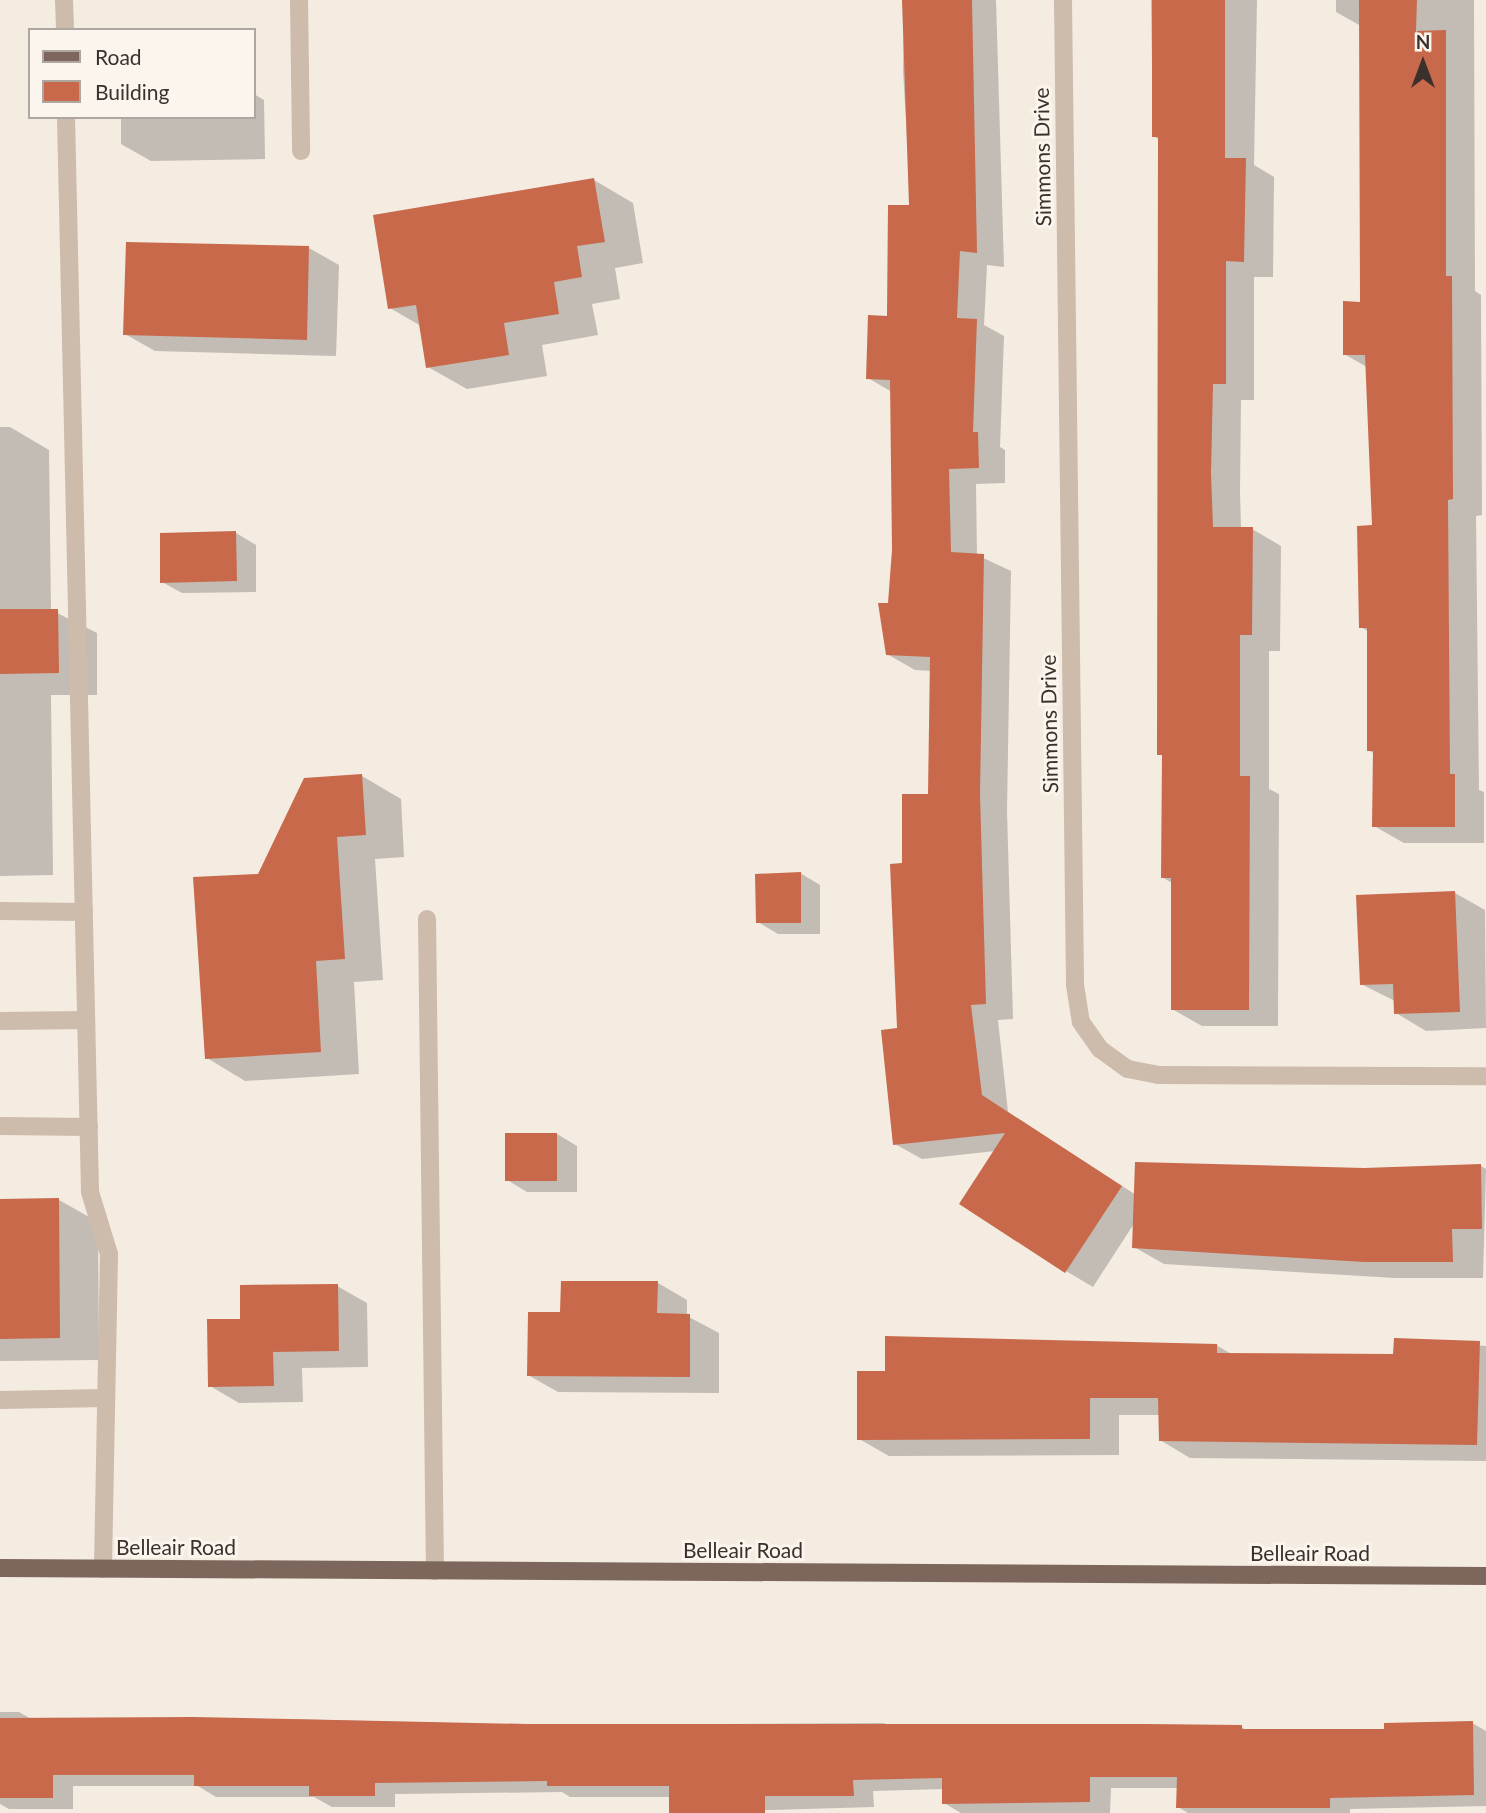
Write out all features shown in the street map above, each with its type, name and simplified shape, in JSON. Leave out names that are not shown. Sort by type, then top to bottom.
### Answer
[{"type":"main road","name":"Belleair Road","points":[[0,1568],[1486,1576]]},
{"type":"street","points":[[64,0],[65,28]]},
{"type":"street","points":[[299,0],[300,151]]},
{"type":"street","name":"Simmons Drive","points":[[1063,0],[1075,985],[1081,1022],[1100,1049],[1128,1069],[1159,1074],[1486,1076]]},
{"type":"street","points":[[66,119],[90,1192],[109,1254],[103,1569]]},
{"type":"street","points":[[0,911],[84,912]]},
{"type":"street","points":[[427,919],[435,1571]]},
{"type":"street","points":[[0,1021],[86,1020]]},
{"type":"street","points":[[0,1126],[89,1127]]},
{"type":"street","points":[[0,1400],[106,1398]]},
{"type":"building","points":[[902,0],[972,0],[977,253],[960,251],[957,318],[977,319],[973,432],[978,432],[979,468],[949,469],[951,552],[984,554],[980,794],[986,1004],[971,1005],[982,1095],[1122,1186],[1065,1273],[959,1204],[1005,1133],[893,1145],[881,1030],[897,1028],[890,864],[902,863],[902,794],[928,794],[930,657],[886,655],[878,603],[888,603],[892,550],[890,380],[866,379],[868,315],[887,316],[888,205],[909,205]]},
{"type":"building","points":[[1152,0],[1225,0],[1225,158],[1246,158],[1244,262],[1226,261],[1226,384],[1213,384],[1211,473],[1213,527],[1253,527],[1252,635],[1240,635],[1240,776],[1250,776],[1249,1010],[1171,1010],[1171,878],[1161,878],[1162,755],[1157,755],[1158,137],[1152,137]]},
{"type":"building","points":[[1359,0],[1417,0],[1416,31],[1446,30],[1446,276],[1452,276],[1453,499],[1448,500],[1450,774],[1455,774],[1455,827],[1372,827],[1373,751],[1367,751],[1367,628],[1359,628],[1357,526],[1372,525],[1365,355],[1343,355],[1343,301],[1360,302]]},
{"type":"building","points":[[594,178],[605,242],[577,246],[582,277],[554,282],[559,314],[504,323],[509,355],[426,368],[416,305],[388,309],[373,215]]},
{"type":"building","points":[[126,242],[309,246],[307,340],[123,335]]},
{"type":"building","points":[[236,531],[237,581],[160,583],[160,533]]},
{"type":"building","points":[[0,609],[58,609],[59,673],[0,674]]},
{"type":"building","points":[[362,774],[366,835],[337,837],[345,959],[316,961],[321,1052],[205,1059],[193,877],[258,874],[304,778]]},
{"type":"building","points":[[801,872],[801,923],[756,923],[755,874]]},
{"type":"building","points":[[1455,891],[1460,1012],[1394,1014],[1393,984],[1360,985],[1356,895]]},
{"type":"building","points":[[505,1133],[557,1133],[557,1181],[505,1181]]},
{"type":"building","points":[[1135,1162],[1364,1168],[1481,1164],[1482,1229],[1452,1229],[1453,1262],[1364,1262],[1132,1248]]},
{"type":"building","points":[[59,1198],[60,1338],[0,1339],[0,1199]]},
{"type":"building","points":[[561,1281],[658,1281],[657,1313],[690,1314],[690,1377],[527,1376],[528,1312],[560,1312]]},
{"type":"building","points":[[338,1284],[339,1351],[273,1352],[274,1386],[208,1387],[207,1319],[240,1319],[240,1285]]},
{"type":"building","points":[[885,1336],[1217,1344],[1217,1353],[1393,1354],[1394,1338],[1480,1341],[1477,1445],[1159,1441],[1158,1398],[1090,1398],[1090,1439],[857,1440],[857,1371],[885,1371]]},
{"type":"building","points":[[193,1717],[527,1724],[1242,1725],[1242,1729],[1384,1729],[1384,1723],[1473,1721],[1474,1795],[1330,1798],[1330,1808],[1176,1808],[1177,1777],[1090,1777],[1090,1802],[942,1804],[942,1778],[853,1780],[854,1796],[765,1796],[765,1813],[669,1813],[669,1786],[547,1786],[547,1781],[375,1783],[375,1796],[309,1796],[309,1786],[194,1786],[194,1775],[53,1775],[53,1798],[0,1798],[0,1718]]}]
